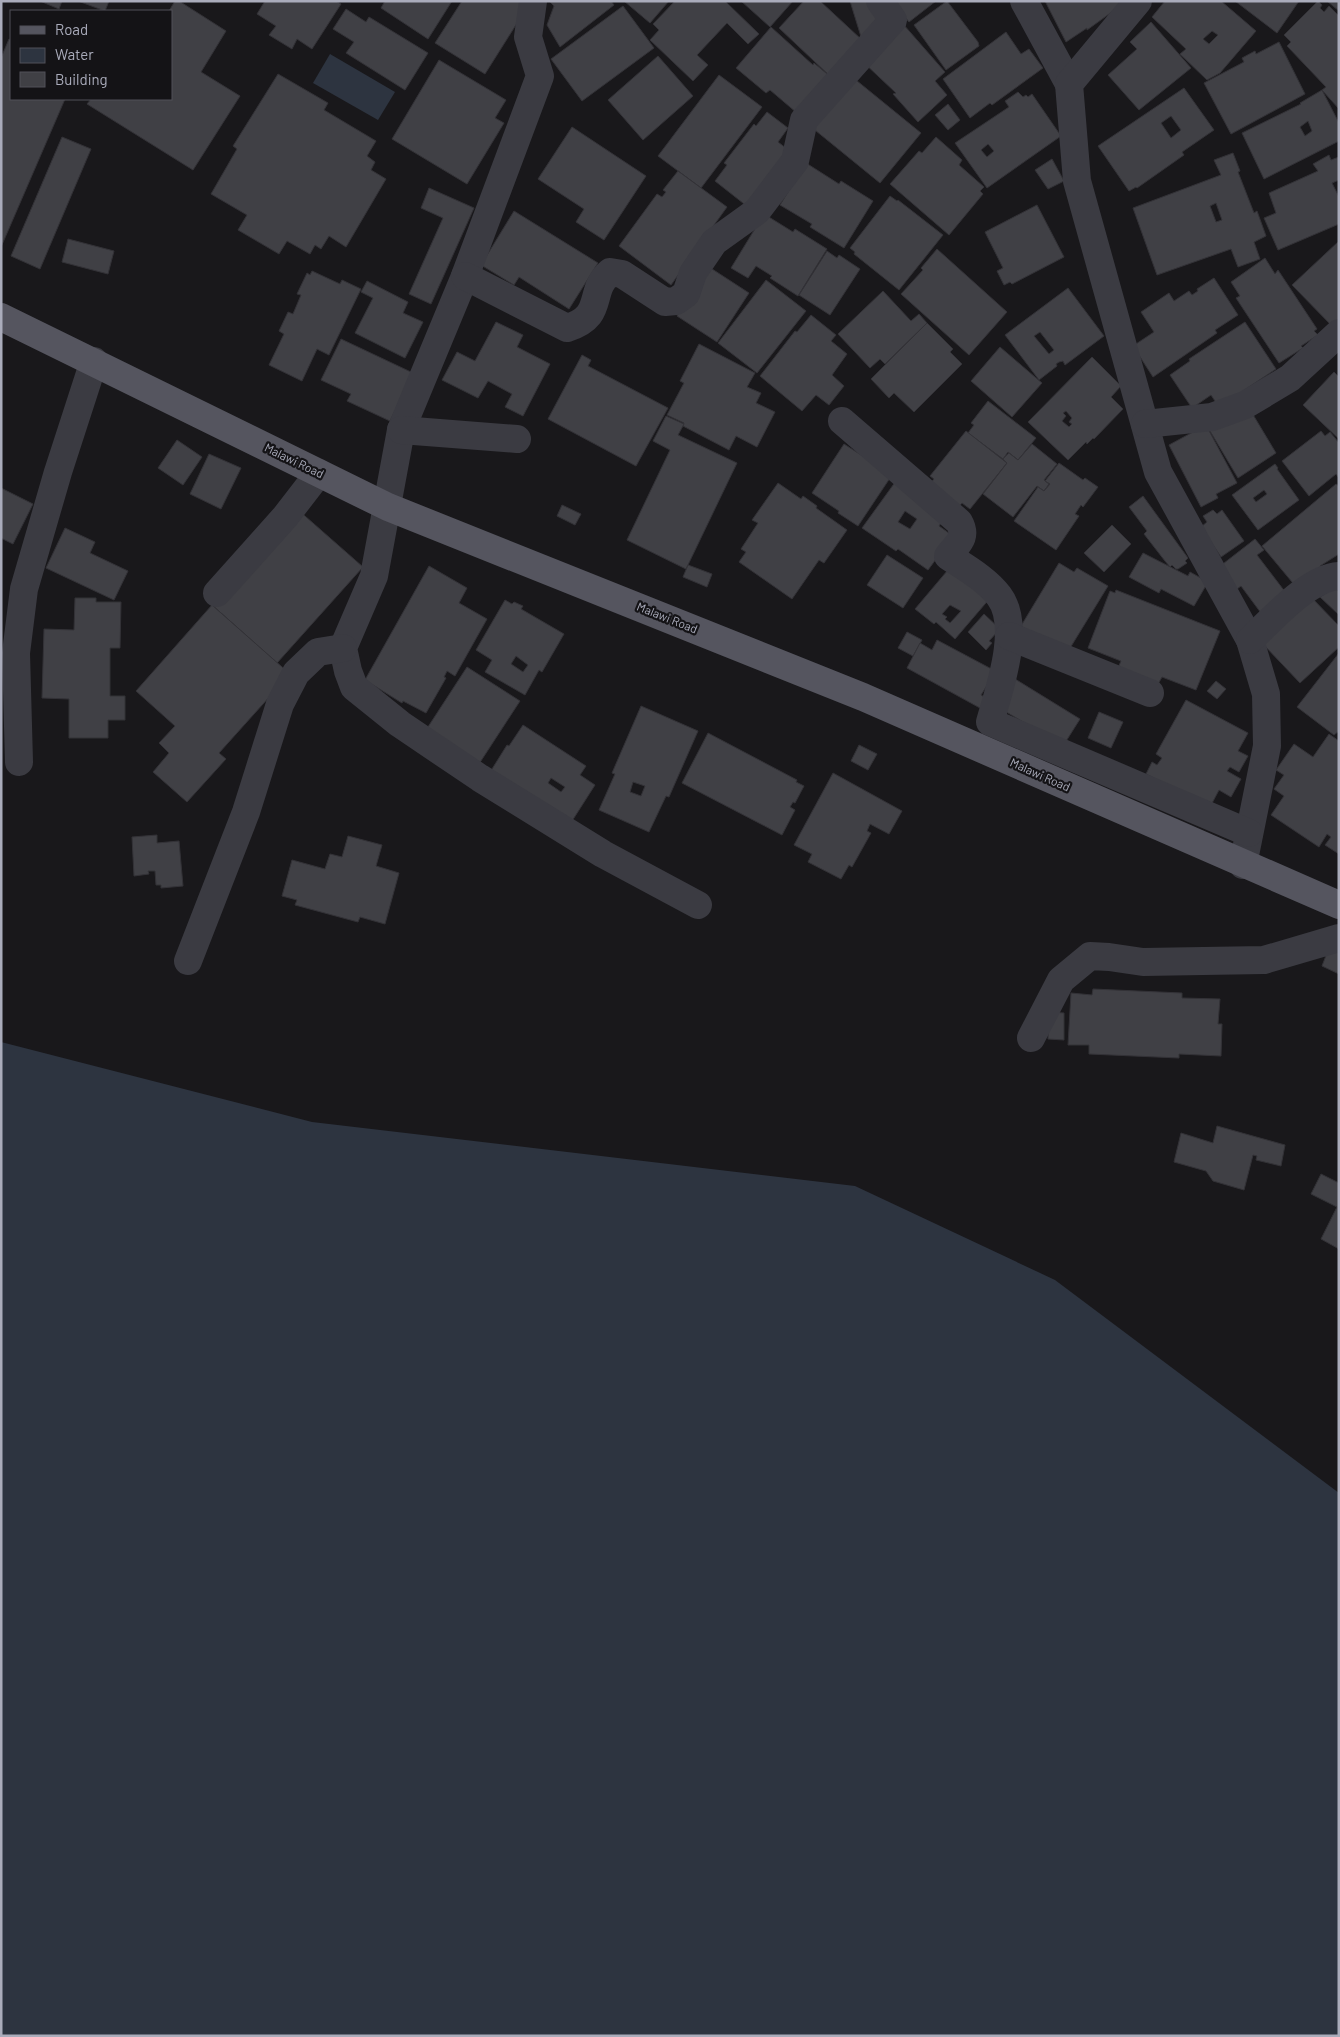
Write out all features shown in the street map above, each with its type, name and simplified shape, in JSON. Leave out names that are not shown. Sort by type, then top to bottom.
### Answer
[{"type":"main road","name":"Malawi Road","points":[[1,316],[388,507],[863,697],[1242,865],[1339,905]]},
{"type":"street","points":[[533,1],[528,37],[540,76],[466,276],[401,430],[374,576],[343,648],[354,687],[400,724],[480,778],[570,834],[698,905]]},
{"type":"street","points":[[466,276],[567,328],[580,324],[592,314],[602,279],[610,272],[622,274],[665,302],[676,301],[686,294],[693,273],[714,242],[757,211],[795,161],[804,120],[893,20],[880,1]]},
{"type":"street","points":[[1024,1],[1069,84],[1077,181],[1158,472],[1250,640],[1266,694],[1267,746],[1242,865]]},
{"type":"street","points":[[1069,84],[1138,1]]},
{"type":"street","points":[[1144,424],[1212,417],[1245,405],[1290,378],[1339,333]]},
{"type":"street","points":[[19,762],[16,653],[24,589],[58,472],[94,361]]},
{"type":"street","points":[[842,421],[959,522],[963,530],[962,538],[948,556],[985,582],[1000,598],[1008,614],[1009,636],[1003,675],[990,722],[1249,833]]},
{"type":"street","points":[[401,430],[517,439]]},
{"type":"street","points":[[217,593],[285,517],[319,474]]},
{"type":"street","points":[[1250,640],[1300,593],[1331,576],[1339,576]]},
{"type":"street","points":[[1009,636],[1150,693]]},
{"type":"street","points":[[188,961],[246,812],[280,704],[296,673],[318,652],[343,648]]},
{"type":"street","points":[[1031,1038],[1061,980],[1090,956],[1144,962],[1264,960],[1339,938]]},
{"type":"water","points":[[330,54],[395,92],[378,120],[313,83]]},
{"type":"water","points":[[1,1042],[312,1122],[855,1186],[1055,1280],[1339,1493],[1339,2036],[1,2036]]},
{"type":"building","points":[[40,1],[62,1],[59,9]]},
{"type":"building","points":[[78,1],[109,1],[105,10]]},
{"type":"building","points":[[175,1],[179,1],[226,31],[201,72],[240,96],[193,170],[87,104],[90,100],[172,100],[172,10],[170,10]]},
{"type":"building","points":[[265,1],[336,1],[341,4],[312,49],[297,39],[292,49],[269,35],[276,26],[257,14]]},
{"type":"building","points":[[385,1],[452,1],[428,39],[381,8]]},
{"type":"building","points":[[462,1],[531,1],[485,74],[435,43]]},
{"type":"building","points":[[549,1],[611,1],[614,5],[560,47],[547,25],[554,6]]},
{"type":"building","points":[[624,1],[669,1],[650,23]]},
{"type":"building","points":[[675,1],[725,1],[759,34],[748,44],[727,23],[697,55],[708,65],[693,81],[650,40],[659,30],[653,24]]},
{"type":"building","points":[[741,1],[793,1],[770,27]]},
{"type":"building","points":[[804,1],[820,1],[862,40],[832,78],[779,28]]},
{"type":"building","points":[[850,1],[875,1],[884,16],[862,40]]},
{"type":"building","points":[[892,1],[936,1],[909,22]]},
{"type":"building","points":[[947,1],[978,42],[979,46],[946,70],[914,25]]},
{"type":"building","points":[[1045,1],[1127,1],[1087,30],[1087,28],[1066,42]]},
{"type":"building","points":[[1165,1],[1221,1],[1256,31],[1220,73],[1207,80],[1180,54],[1186,49],[1152,17]],"holes":[[[1212,31],[1218,35],[1209,44],[1203,39]]]},
{"type":"building","points":[[1235,1],[1299,1],[1277,33]]},
{"type":"building","points":[[1318,1],[1322,5],[1320,8],[1324,12],[1329,6],[1339,16],[1339,109],[1322,90],[1326,87],[1287,46],[1291,42],[1284,35]]},
{"type":"building","points":[[1327,1],[1339,1],[1339,11]]},
{"type":"building","points":[[623,6],[654,48],[582,101],[551,59]]},
{"type":"building","points":[[346,9],[366,22],[369,17],[428,53],[405,90],[346,53],[354,42],[333,29]]},
{"type":"building","points":[[1151,22],[1191,68],[1139,110],[1108,75],[1137,49],[1130,42]]},
{"type":"building","points":[[903,24],[945,72],[935,81],[947,95],[918,122],[893,94],[896,93],[861,60]]},
{"type":"building","points":[[771,27],[813,65],[814,63],[832,78],[797,113],[770,90],[766,93],[736,68]]},
{"type":"building","points":[[1006,32],[1021,54],[1029,49],[1043,68],[992,105],[990,103],[970,118],[943,79]]},
{"type":"building","points":[[9,39],[10,100],[65,100],[1,247],[1,58]]},
{"type":"building","points":[[1279,42],[1305,94],[1231,134],[1204,83],[1244,62],[1242,58],[1255,51],[1256,54]]},
{"type":"building","points":[[658,56],[693,96],[643,140],[608,100]]},
{"type":"building","points":[[439,60],[506,100],[495,118],[504,123],[467,184],[392,139]]},
{"type":"building","points":[[278,74],[328,103],[324,110],[376,141],[367,156],[375,162],[371,170],[386,179],[346,247],[329,236],[321,249],[315,245],[310,254],[287,241],[279,254],[238,230],[247,215],[211,194],[237,149],[233,146]]},
{"type":"building","points":[[719,75],[762,107],[701,188],[658,156]]},
{"type":"building","points":[[851,76],[921,133],[880,183],[810,126]]},
{"type":"building","points":[[1184,88],[1214,130],[1182,152],[1184,155],[1137,188],[1129,191],[1098,146]],"holes":[[[1171,116],[1181,130],[1171,138],[1161,123]]]},
{"type":"building","points":[[1322,90],[1339,123],[1339,141],[1264,179],[1242,133]],"holes":[[[1308,121],[1312,131],[1305,136],[1300,127]]]},
{"type":"building","points":[[1018,92],[1023,97],[1026,95],[1028,97],[1032,94],[1061,136],[987,188],[955,143],[1009,107],[1005,101]],"holes":[[[988,144],[994,151],[987,157],[981,150]]]},
{"type":"building","points":[[948,104],[960,120],[948,130],[935,115]]},
{"type":"building","points":[[767,112],[788,128],[778,142],[791,152],[748,207],[715,181],[727,165],[724,163],[754,124],[756,126]]},
{"type":"building","points":[[572,127],[646,176],[604,240],[576,222],[584,209],[538,179]]},
{"type":"building","points":[[62,137],[91,149],[40,269],[11,256]]},
{"type":"building","points":[[936,137],[962,160],[959,165],[984,187],[980,191],[983,194],[949,235],[890,184],[919,151],[922,153]]},
{"type":"building","points":[[1233,153],[1240,171],[1238,172],[1254,213],[1257,211],[1266,236],[1254,242],[1260,259],[1238,267],[1231,249],[1157,275],[1133,208],[1221,175],[1214,160]],"holes":[[[1216,203],[1222,220],[1216,222],[1210,206]]]},
{"type":"building","points":[[1329,155],[1331,160],[1339,157],[1339,180],[1332,183],[1339,197],[1339,224],[1278,250],[1264,218],[1276,213],[1269,193],[1318,171],[1313,164]]},
{"type":"building","points":[[1052,159],[1064,181],[1048,189],[1035,170]]},
{"type":"building","points":[[806,163],[839,184],[841,181],[873,201],[844,248],[810,227],[812,224],[780,205]]},
{"type":"building","points":[[678,171],[727,207],[671,285],[619,246],[657,194],[662,197],[666,192],[663,190]]},
{"type":"building","points":[[429,188],[474,208],[431,304],[409,294],[443,218],[421,208]]},
{"type":"building","points":[[890,196],[898,200],[943,235],[899,290],[854,254],[855,252],[850,248]]},
{"type":"building","points":[[1037,205],[1064,257],[1012,284],[1010,282],[1004,285],[997,271],[1003,268],[985,232]]},
{"type":"building","points":[[514,211],[598,263],[569,309],[519,277],[514,285],[481,265]]},
{"type":"building","points":[[764,214],[793,232],[795,229],[827,249],[798,296],[770,278],[772,276],[756,266],[748,278],[731,268]]},
{"type":"building","points":[[68,239],[114,251],[108,274],[62,262]]},
{"type":"building","points":[[1339,241],[1339,318],[1332,326],[1292,285]]},
{"type":"building","points":[[937,249],[1007,312],[969,355],[901,294],[923,270],[921,268]]},
{"type":"building","points":[[827,251],[837,258],[839,255],[860,269],[830,315],[799,295]]},
{"type":"building","points":[[1265,258],[1275,274],[1278,270],[1317,329],[1314,331],[1318,335],[1301,346],[1303,348],[1279,363],[1236,298],[1240,296],[1231,282]]},
{"type":"building","points":[[709,267],[749,293],[717,342],[677,316]]},
{"type":"building","points":[[312,271],[340,284],[342,280],[361,289],[329,355],[317,349],[302,381],[269,365],[284,334],[279,331],[288,312],[293,314],[301,295],[297,294],[307,273],[310,275]]},
{"type":"building","points":[[1214,278],[1238,315],[1215,330],[1217,333],[1153,377],[1133,346],[1154,332],[1141,312],[1169,293],[1174,301],[1189,291],[1192,295],[1198,291],[1197,289]]},
{"type":"building","points":[[766,280],[806,311],[757,373],[718,343]]},
{"type":"building","points":[[367,281],[408,302],[403,313],[423,322],[405,358],[355,333],[373,298],[361,292]]},
{"type":"building","points":[[1068,288],[1104,336],[1065,365],[1063,361],[1056,364],[1057,366],[1039,380],[1005,335]],"holes":[[[1040,332],[1054,350],[1049,354],[1034,336]]]},
{"type":"building","points":[[883,291],[911,321],[919,314],[927,323],[885,364],[880,359],[870,368],[838,334]]},
{"type":"building","points":[[811,315],[836,335],[831,341],[847,354],[832,375],[844,386],[829,405],[816,395],[802,411],[760,376],[795,331],[797,332]]},
{"type":"building","points":[[496,322],[523,335],[517,347],[550,364],[523,416],[505,407],[512,394],[488,381],[478,398],[442,380],[457,352],[475,361]]},
{"type":"building","points":[[1245,322],[1276,369],[1219,407],[1211,395],[1192,408],[1170,375],[1190,361],[1189,359]]},
{"type":"building","points":[[927,323],[953,349],[950,352],[962,364],[914,412],[894,393],[889,398],[871,379]]},
{"type":"building","points":[[341,339],[413,373],[390,421],[347,401],[351,394],[321,380]]},
{"type":"building","points":[[699,344],[755,373],[747,387],[761,393],[756,403],[775,412],[757,447],[736,436],[729,450],[683,426],[684,423],[667,415],[684,383],[680,381]]},
{"type":"building","points":[[1000,347],[1042,383],[1012,417],[971,381]]},
{"type":"building","points":[[582,355],[591,360],[588,366],[668,408],[636,466],[548,419]]},
{"type":"building","points":[[1092,357],[1121,386],[1111,397],[1123,409],[1094,439],[1087,444],[1086,442],[1068,460],[1028,422]],"holes":[[[1066,411],[1072,418],[1069,422],[1072,424],[1069,427],[1062,421],[1066,416],[1063,413]]]},
{"type":"building","points":[[1334,372],[1339,377],[1339,439],[1303,405]]},
{"type":"building","points":[[988,401],[1036,438],[1018,460],[1008,452],[1003,459],[968,433],[974,425],[971,423]]},
{"type":"building","points":[[1249,408],[1276,453],[1238,478],[1210,431]]},
{"type":"building","points":[[666,416],[684,424],[678,435],[737,463],[686,569],[627,540],[670,450],[653,441]]},
{"type":"building","points":[[1206,425],[1237,483],[1216,494],[1218,498],[1201,507],[1169,445]]},
{"type":"building","points":[[966,431],[1007,463],[970,509],[962,503],[956,510],[927,487],[934,479],[930,476]]},
{"type":"building","points":[[1321,431],[1325,436],[1330,432],[1339,443],[1339,478],[1336,474],[1309,496],[1282,461]]},
{"type":"building","points":[[177,440],[202,457],[183,485],[158,468]]},
{"type":"building","points":[[844,444],[869,460],[894,472],[858,526],[812,493]]},
{"type":"building","points":[[1032,444],[1057,464],[1044,480],[1049,484],[1044,491],[1037,486],[1013,517],[983,494],[1007,463],[1003,459],[1009,453],[1018,460]]},
{"type":"building","points":[[209,454],[241,468],[221,509],[190,494]]},
{"type":"building","points":[[1059,463],[1083,480],[1085,478],[1098,487],[1083,507],[1081,505],[1075,514],[1079,516],[1056,550],[1014,521],[1038,487],[1044,491],[1050,484],[1045,481]]},
{"type":"building","points":[[1275,464],[1299,500],[1258,530],[1232,495]],"holes":[[[1264,490],[1267,494],[1256,502],[1253,498]]]},
{"type":"building","points":[[896,481],[946,515],[939,526],[953,536],[928,570],[898,549],[896,551],[862,528]],"holes":[[[905,511],[917,519],[910,529],[898,522]]]},
{"type":"building","points":[[778,483],[801,499],[803,496],[817,506],[816,508],[847,530],[824,563],[819,560],[792,599],[739,562],[746,552],[741,549],[758,523],[752,520]]},
{"type":"building","points":[[1336,484],[1339,486],[1339,554],[1320,566],[1321,568],[1297,588],[1262,546]]},
{"type":"building","points":[[1,488],[33,504],[13,544],[1,538]]},
{"type":"building","points":[[1143,496],[1188,558],[1185,561],[1187,563],[1178,569],[1172,565],[1170,567],[1165,561],[1144,534],[1147,531],[1129,507]]},
{"type":"building","points":[[562,505],[581,514],[575,525],[557,516]]},
{"type":"building","points":[[297,509],[363,567],[277,663],[212,605]]},
{"type":"building","points":[[1213,510],[1217,514],[1222,510],[1244,541],[1221,557],[1201,527],[1207,522],[1203,516]]},
{"type":"building","points":[[1112,525],[1131,544],[1104,572],[1084,553]]},
{"type":"building","points":[[65,528],[95,542],[90,553],[128,571],[114,600],[46,568]]},
{"type":"building","points":[[1255,539],[1264,550],[1257,555],[1286,593],[1261,613],[1241,586],[1237,589],[1219,567]]},
{"type":"building","points":[[1143,553],[1188,576],[1190,572],[1208,582],[1194,606],[1161,589],[1159,593],[1129,577]]},
{"type":"building","points":[[887,555],[923,578],[903,608],[867,585]]},
{"type":"building","points":[[1059,563],[1074,572],[1077,568],[1108,586],[1067,653],[1021,626]]},
{"type":"building","points":[[953,564],[991,597],[955,639],[936,622],[934,624],[915,609]],"holes":[[[950,605],[961,611],[950,623],[945,619],[947,617],[942,614]]]},
{"type":"building","points":[[688,565],[712,574],[707,587],[683,577]]},
{"type":"building","points":[[429,566],[467,588],[459,603],[487,619],[455,676],[447,671],[444,677],[446,678],[426,713],[403,701],[402,703],[365,680]]},
{"type":"building","points":[[1334,588],[1339,591],[1339,615],[1320,597]]},
{"type":"building","points":[[1116,590],[1220,631],[1196,690],[1162,677],[1158,684],[1118,668],[1121,661],[1088,648],[1110,591],[1115,593]]},
{"type":"building","points":[[1311,597],[1339,626],[1339,647],[1300,683],[1262,643]]},
{"type":"building","points":[[75,598],[96,598],[96,602],[121,602],[120,648],[110,648],[110,696],[125,696],[125,720],[108,720],[108,738],[69,738],[69,699],[42,698],[44,629],[74,630]]},
{"type":"building","points":[[505,600],[512,604],[514,602],[523,606],[521,609],[564,634],[542,672],[539,670],[525,695],[485,672],[492,660],[476,650]],"holes":[[[516,656],[528,665],[523,672],[511,664]]]},
{"type":"building","points":[[212,605],[290,674],[219,753],[226,759],[187,802],[153,772],[169,753],[159,743],[175,726],[136,691]]},
{"type":"building","points":[[984,614],[1000,629],[989,641],[992,643],[986,650],[968,632]]},
{"type":"building","points":[[907,632],[922,640],[913,656],[898,648]]},
{"type":"building","points":[[937,640],[999,673],[988,684],[981,695],[986,698],[980,708],[907,668],[920,643],[932,650]]},
{"type":"building","points":[[1339,653],[1339,731],[1334,735],[1297,707]]},
{"type":"building","points":[[467,667],[520,701],[477,767],[426,730]]},
{"type":"building","points":[[1015,679],[1080,719],[1063,746],[998,707]]},
{"type":"building","points":[[1216,681],[1226,689],[1217,699],[1207,691]]},
{"type":"building","points":[[1186,700],[1248,733],[1238,751],[1248,756],[1239,772],[1230,767],[1227,771],[1241,779],[1231,797],[1219,790],[1210,807],[1146,774],[1152,762],[1157,765],[1162,758],[1156,754]]},
{"type":"building","points":[[641,706],[698,731],[669,797],[666,796],[649,832],[599,810],[615,774],[612,773]],"holes":[[[633,782],[645,786],[641,796],[630,792]]]},
{"type":"building","points":[[1099,712],[1123,722],[1111,748],[1088,738]]},
{"type":"building","points":[[523,725],[586,766],[580,775],[595,785],[572,821],[487,777],[507,745],[509,746]],"holes":[[[551,778],[565,787],[561,792],[548,783]]]},
{"type":"building","points":[[708,733],[797,780],[796,782],[804,786],[795,803],[793,802],[790,807],[795,810],[782,835],[682,783]]},
{"type":"building","points":[[1329,734],[1339,741],[1339,854],[1325,845],[1331,837],[1327,834],[1319,847],[1271,815],[1284,796],[1274,789],[1284,775],[1276,770],[1294,744],[1313,757]]},
{"type":"building","points":[[859,745],[877,754],[868,770],[851,761]]},
{"type":"building","points":[[833,773],[902,811],[889,834],[870,824],[867,831],[871,833],[852,867],[849,865],[841,879],[808,862],[812,854],[794,845]]},
{"type":"building","points":[[157,835],[157,843],[179,841],[183,886],[161,888],[161,885],[156,885],[155,871],[148,871],[149,874],[134,876],[132,837]]},
{"type":"building","points":[[348,836],[382,845],[376,866],[399,873],[385,924],[360,917],[358,922],[295,905],[297,900],[282,896],[292,860],[325,869],[330,854],[342,857]]},
{"type":"building","points":[[1339,948],[1339,974],[1322,966],[1327,953]]},
{"type":"building","points":[[1093,989],[1182,993],[1182,998],[1220,999],[1218,1024],[1222,1024],[1221,1056],[1179,1054],[1179,1058],[1089,1054],[1089,1045],[1068,1045],[1071,993],[1092,995]]},
{"type":"building","points":[[1049,1012],[1064,1013],[1064,1040],[1048,1039]]},
{"type":"building","points":[[1217,1126],[1285,1145],[1281,1166],[1256,1160],[1257,1156],[1253,1155],[1244,1190],[1213,1181],[1206,1171],[1174,1162],[1181,1133],[1213,1143]]},
{"type":"building","points":[[1321,1174],[1339,1183],[1339,1249],[1321,1239],[1337,1207],[1311,1194]]}]
